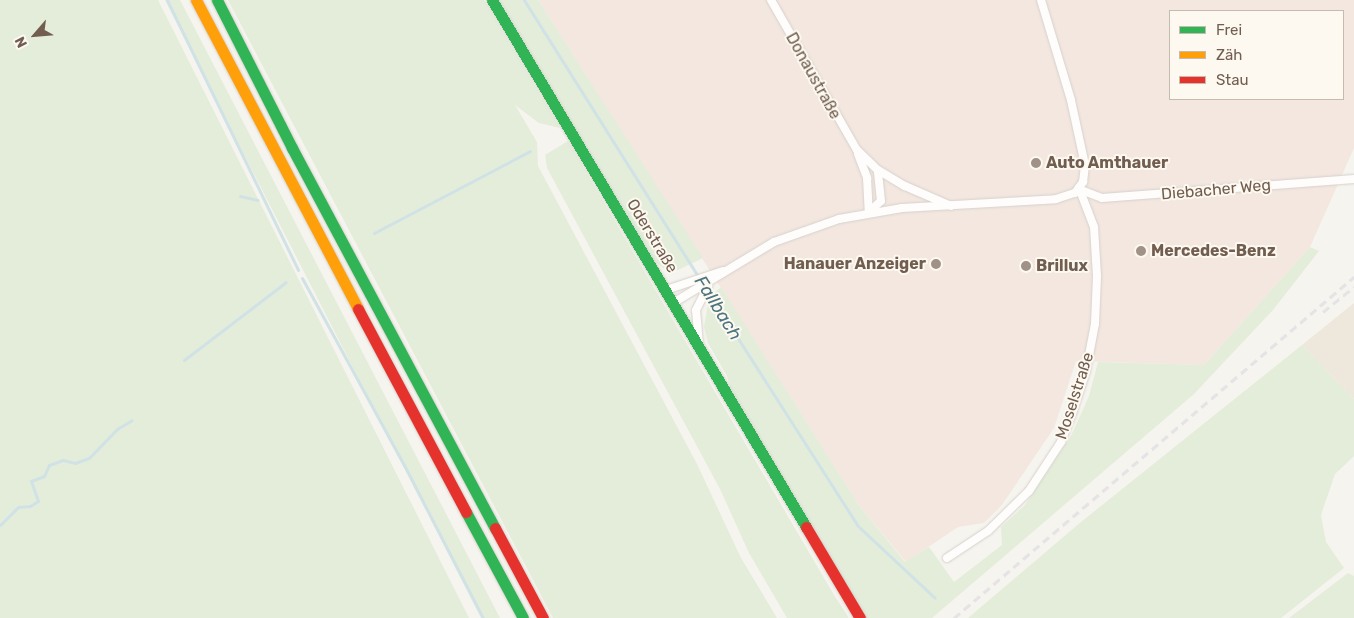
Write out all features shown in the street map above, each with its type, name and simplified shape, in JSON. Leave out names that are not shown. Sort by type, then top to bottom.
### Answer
[{"type":"main road","points":[[196,0],[277,159],[523,618]]},
{"type":"main road","points":[[216,0],[292,148],[543,618]]},
{"type":"main road","name":"Oderstraße","points":[[492,0],[860,618]]},
{"type":"street","name":"Donaustraße","points":[[771,0],[857,150],[867,178],[869,212]]},
{"type":"street","points":[[673,303],[698,294],[724,271],[789,235],[869,212],[1056,199],[1080,188],[1085,165],[1041,0]]},
{"type":"street","name":"Donaustraße","points":[[857,150],[878,170],[905,186],[956,207]]},
{"type":"street","points":[[869,212],[881,201],[878,170]]},
{"type":"street","name":"Diebacher Weg","points":[[1080,188],[1102,198],[1354,179]]},
{"type":"street","name":"Moselstraße","points":[[947,558],[988,531],[1029,492],[1061,442],[1072,414],[1086,371],[1095,324],[1097,276],[1094,227],[1080,188]]},
{"type":"street","points":[[666,290],[690,280],[724,271]]},
{"type":"street","points":[[698,294],[696,316],[700,350]]},
{"type":"shaded area","points":[[538,0],[1354,0],[1354,148],[1310,247],[1204,365],[1076,361],[1054,428],[1002,505],[984,523],[958,527],[906,562],[860,507]]},
{"type":"shaded area","points":[[1354,303],[1354,399],[1302,345]]},
{"type":"green space","points":[[0,0],[158,0],[469,618],[0,618]]},
{"type":"green space","points":[[165,0],[180,0],[500,618],[481,618]]},
{"type":"green space","points":[[228,0],[484,0],[560,128],[539,123],[515,105],[537,142],[538,166],[697,464],[741,558],[777,618],[553,618]]},
{"type":"green space","points":[[498,0],[538,0],[703,258],[678,270],[663,268],[652,259]]},
{"type":"green space","points":[[568,141],[849,618],[787,618],[749,553],[720,489],[547,168],[545,155]]},
{"type":"green space","points":[[1310,247],[1319,251],[1273,310],[1194,394],[932,618],[867,618],[733,397],[727,376],[708,343],[704,327],[709,298],[721,287],[860,507],[905,562],[929,547],[954,582],[1002,545],[1001,527],[1025,505],[1071,436],[1089,396],[1098,362],[1204,365]]},
{"type":"green space","points":[[1302,345],[1354,399],[1354,456],[1335,474],[1321,515],[1326,542],[1344,568],[1281,618],[968,618],[1081,522]]},
{"type":"green space","points":[[1348,573],[1354,576],[1354,618],[1289,618]]},
{"type":"waterway","points":[[167,0],[298,270]]},
{"type":"waterway","name":"Fallbach","points":[[524,0],[700,279]]},
{"type":"waterway","points":[[374,233],[530,151]]},
{"type":"waterway","points":[[240,196],[258,200]]},
{"type":"waterway","points":[[302,278],[404,465],[483,618]]},
{"type":"waterway","points":[[184,360],[286,282]]},
{"type":"waterway","name":"Fallbach","points":[[707,290],[858,526],[935,598]]},
{"type":"waterway","points":[[0,525],[18,507],[30,506],[38,501],[31,481],[44,476],[49,465],[63,460],[75,463],[89,458],[117,429],[132,420]]},
{"type":"railway","points":[[954,618],[1354,277]]},
{"type":"railway","points":[[1323,312],[1354,287]]},
{"type":"traffic: fast","points":[[217,0],[292,148],[495,528]]},
{"type":"traffic: fast","points":[[492,0],[806,527]]},
{"type":"traffic: fast","points":[[466,512],[523,618]]},
{"type":"traffic: slow","points":[[196,0],[358,309]]},
{"type":"traffic: jam","points":[[358,309],[466,512]]},
{"type":"traffic: jam","points":[[806,527],[860,618]]},
{"type":"traffic: jam","points":[[495,528],[543,618]]},
{"type":"place","name":"Auto Amthauer","points":[[1036,163]]},
{"type":"place","name":"Mercedes-Benz","points":[[1141,251]]},
{"type":"place","name":"Hanauer Anzeiger","points":[[936,264]]},
{"type":"place","name":"Brillux","points":[[1026,266]]}]
